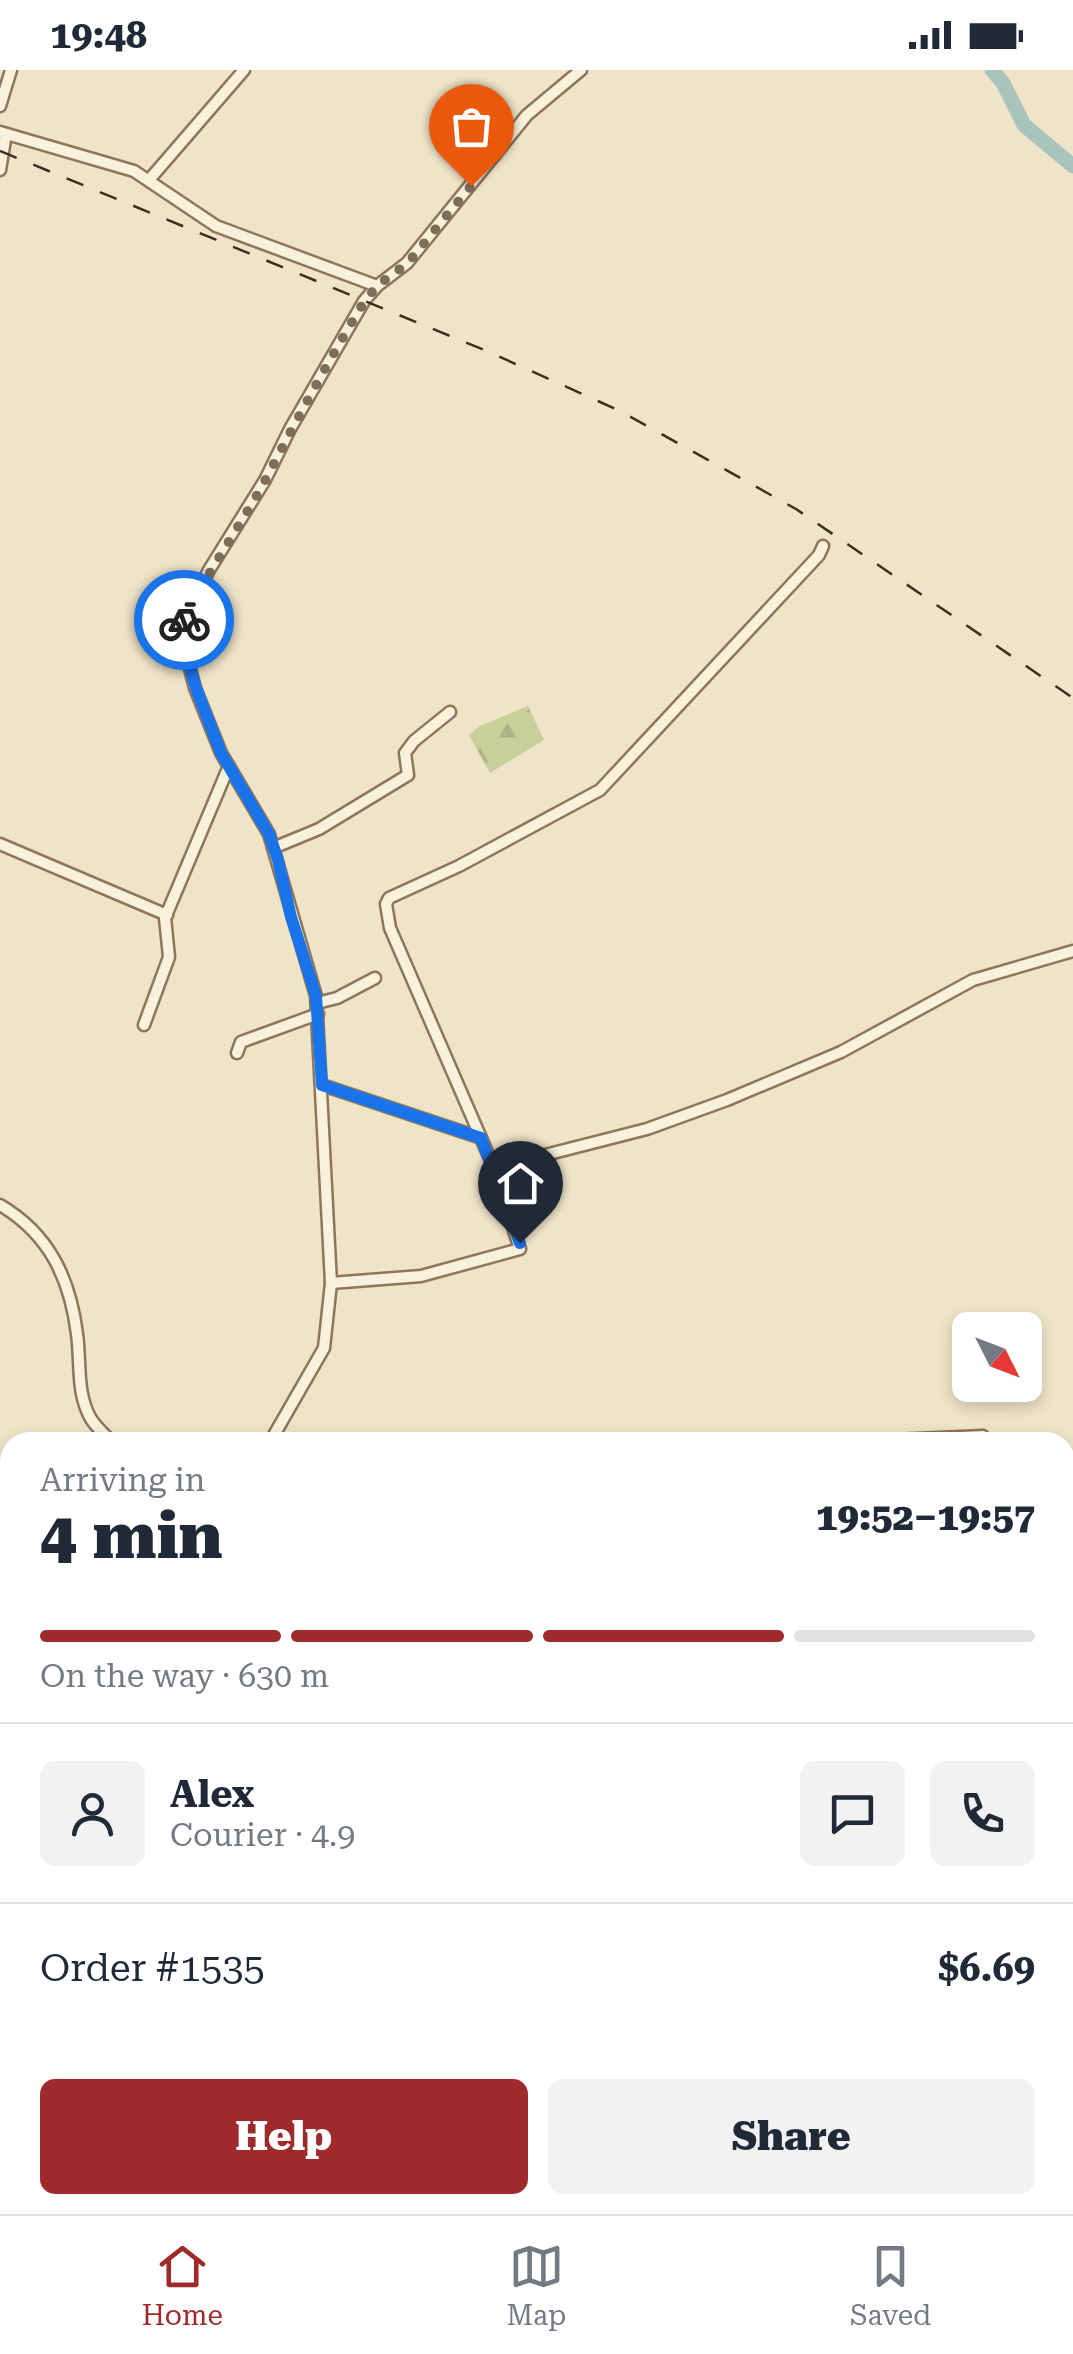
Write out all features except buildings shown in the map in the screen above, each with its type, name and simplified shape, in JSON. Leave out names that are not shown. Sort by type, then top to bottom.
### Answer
[{"type":"street","points":[[0,106],[11,70]]},
{"type":"street","points":[[149,180],[244,70]]},
{"type":"street","points":[[276,1432],[324,1348],[331,1283],[317,1008],[273,848],[229,766],[196,688],[180,630],[209,570],[265,480],[364,302],[377,286],[408,263],[527,116],[581,70]]},
{"type":"street","points":[[0,170],[3,133],[122,166],[216,226],[377,286]]},
{"type":"street","points":[[331,1283],[421,1276],[520,1249],[494,1168],[390,928],[386,904],[396,894],[459,866],[600,790],[820,555],[823,546]]},
{"type":"street","points":[[273,848],[319,829],[408,775],[405,753],[450,712]]},
{"type":"street","points":[[144,1025],[169,957],[164,926],[167,914],[229,766]]},
{"type":"street","points":[[0,844],[167,914]]},
{"type":"street","points":[[494,1168],[647,1129],[727,1100],[841,1052],[974,980],[1073,951]]},
{"type":"street","points":[[237,1053],[241,1042],[375,978]]},
{"type":"street","points":[[322,1085],[481,1138]]},
{"type":"street","points":[[0,1205],[16,1214],[48,1245],[64,1277],[77,1332],[80,1389],[91,1418],[103,1432]]},
{"type":"green space","points":[[528,706],[544,740],[490,773],[469,735],[480,726]]},
{"type":"waterway","points":[[992,70],[1024,125],[1073,166]]},
{"type":"railway","points":[[0,151],[489,352],[620,411],[796,509],[1073,698]]},
{"type":"way so far","points":[[184,620],[364,302],[377,286],[408,263],[471,186]]},
{"type":"route","points":[[184,620],[180,634],[208,721],[221,753],[269,834],[278,860],[316,996],[322,1085],[481,1138],[520,1243]]}]
